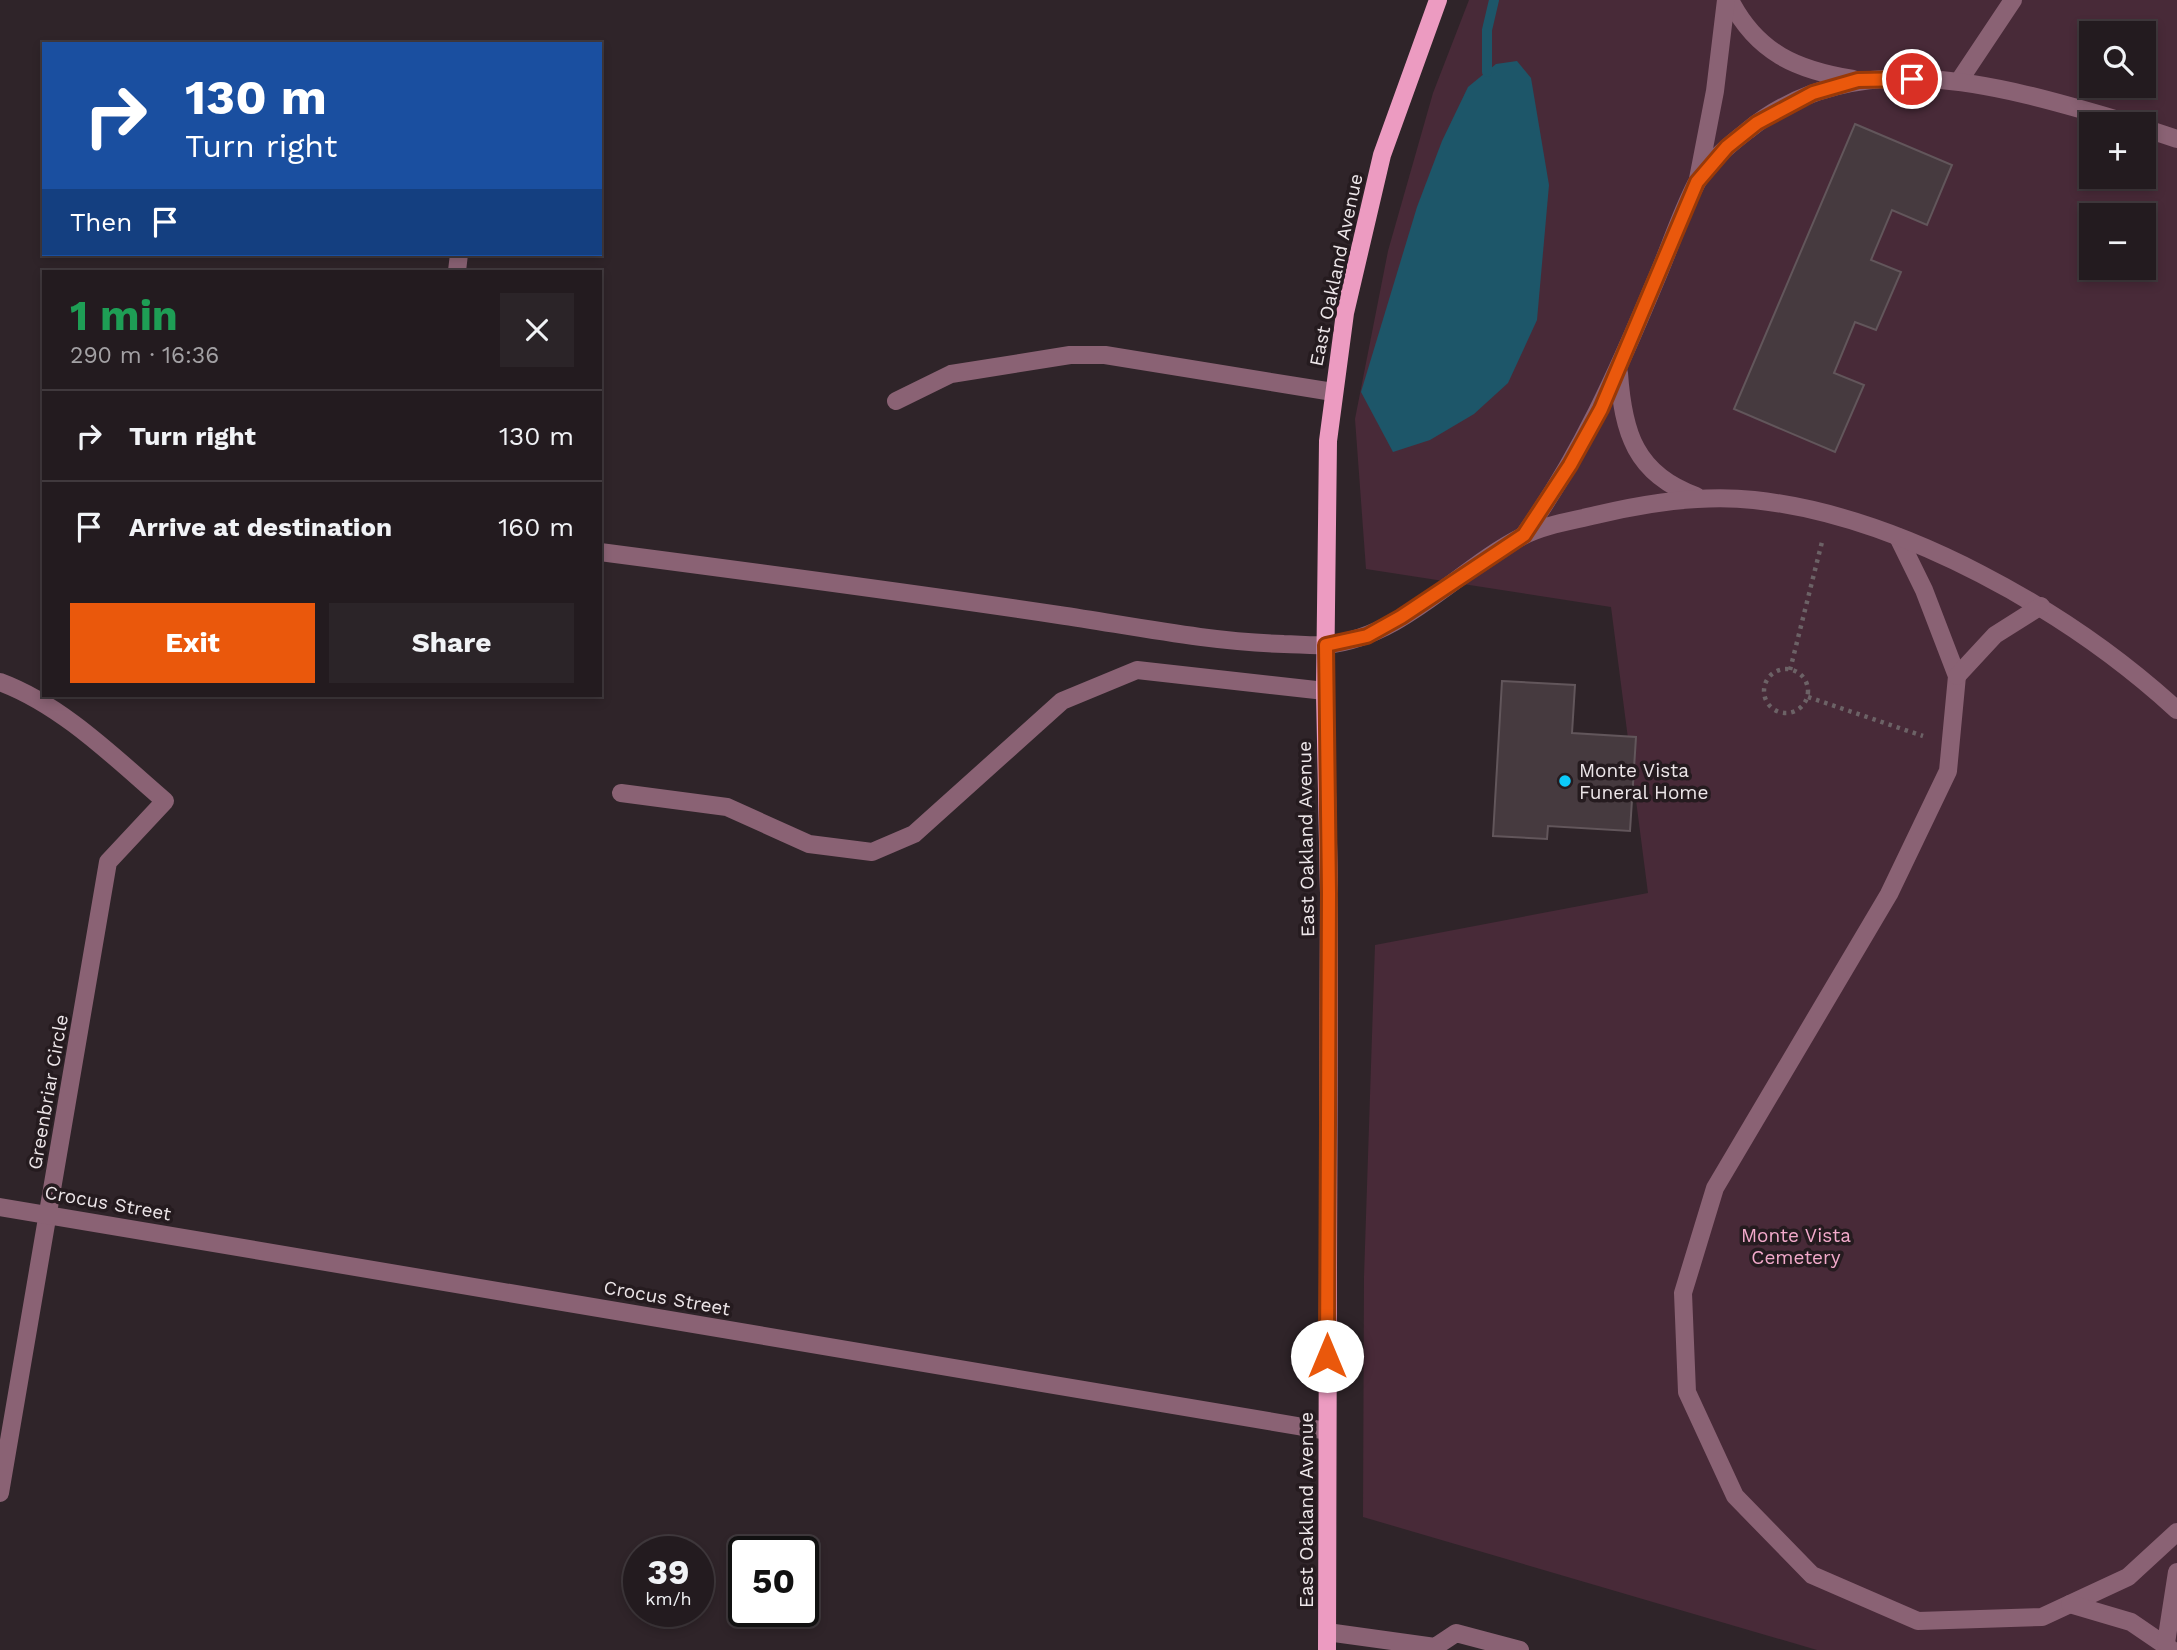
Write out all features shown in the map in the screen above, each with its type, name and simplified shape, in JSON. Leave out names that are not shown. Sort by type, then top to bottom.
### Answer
[{"type":"main road","name":"East Oakland Avenue","points":[[1327,1641],[1329,893],[1325,691],[1328,441],[1345,313],[1382,155],[1438,0]]},
{"type":"street","points":[[1728,0],[1754,36],[1779,56],[1800,68],[1858,80],[1959,81],[2049,99],[2092,112]]},
{"type":"street","points":[[1524,535],[1570,465],[1618,369],[1697,182],[1717,80],[1728,0]]},
{"type":"street","points":[[1959,81],[2013,0]]},
{"type":"street","points":[[1697,182],[1727,147],[1774,112],[1813,93],[1858,80]]},
{"type":"street","points":[[2156,132],[2177,139]]},
{"type":"street","points":[[896,401],[950,374],[1070,355],[1104,355],[1333,393]]},
{"type":"street","points":[[1618,369],[1621,411],[1628,434],[1639,452],[1672,488],[1701,498]]},
{"type":"street","points":[[602,551],[911,592],[1247,643],[1326,645],[1367,636],[1401,617],[1524,535],[1612,511],[1701,498],[1755,500],[1829,514],[1898,537],[2041,606],[2092,640],[2177,710]]},
{"type":"street","points":[[1898,537],[1924,590],[1957,676],[1948,771],[1889,894],[1715,1188],[1683,1293],[1687,1392],[1735,1496],[1812,1575],[1918,1621],[2042,1617],[2128,1577],[2177,1532]]},
{"type":"street","points":[[1957,676],[1995,635],[2041,606]]},
{"type":"street","points":[[621,793],[727,807],[809,844],[872,852],[914,834],[1062,701],[1137,670],[1325,691]]},
{"type":"street","name":"Greenbriar Circle","points":[[0,682],[28,692],[106,750],[165,801],[108,862],[0,1493]]},
{"type":"street","name":"Crocus Street","points":[[0,1207],[1327,1431]]},
{"type":"street","points":[[2070,1604],[2131,1622],[2169,1647],[2177,1572]]},
{"type":"street","points":[[1327,1641],[1436,1648],[1456,1633],[1520,1650]]},
{"type":"path","points":[[1790,670],[1829,514]]},
{"type":"path","points":[[1790,670],[1807,683],[1808,697],[1800,709],[1786,713],[1768,703],[1764,689],[1771,676],[1790,670]]},
{"type":"path","points":[[1808,697],[1951,745]]},
{"type":"green space","name":"Monte Vista Cemetery","points":[[1469,0],[2177,0],[2177,1650],[1817,1650],[1363,1517],[1364,1277],[1375,945],[1648,893],[1611,607],[1366,569],[1355,419],[1388,251],[1433,93]]},
{"type":"water","points":[[1517,61],[1531,78],[1549,185],[1537,320],[1508,383],[1474,414],[1430,440],[1393,452],[1361,392],[1417,207],[1442,141],[1468,87],[1496,64]]},
{"type":"building","points":[[1855,124],[1952,165],[1927,225],[1892,210],[1871,260],[1901,272],[1876,330],[1855,322],[1834,373],[1864,385],[1835,452],[1734,409]]},
{"type":"building","name":"Monte Vista Funeral Home","points":[[1502,681],[1575,685],[1572,733],[1636,737],[1630,831],[1548,826],[1547,839],[1493,836]]},
{"type":"waterway","points":[[1487,72],[1487,30],[1494,0]]},
{"type":"place","name":"Monte Vista Funeral Home","points":[[1565,781]]},
{"type":"route","points":[[1327,1356],[1329,893],[1326,645],[1367,636],[1435,596],[1524,535],[1570,465],[1601,409],[1697,182],[1727,147],[1783,106],[1813,93],[1858,80],[1912,79]]}]
